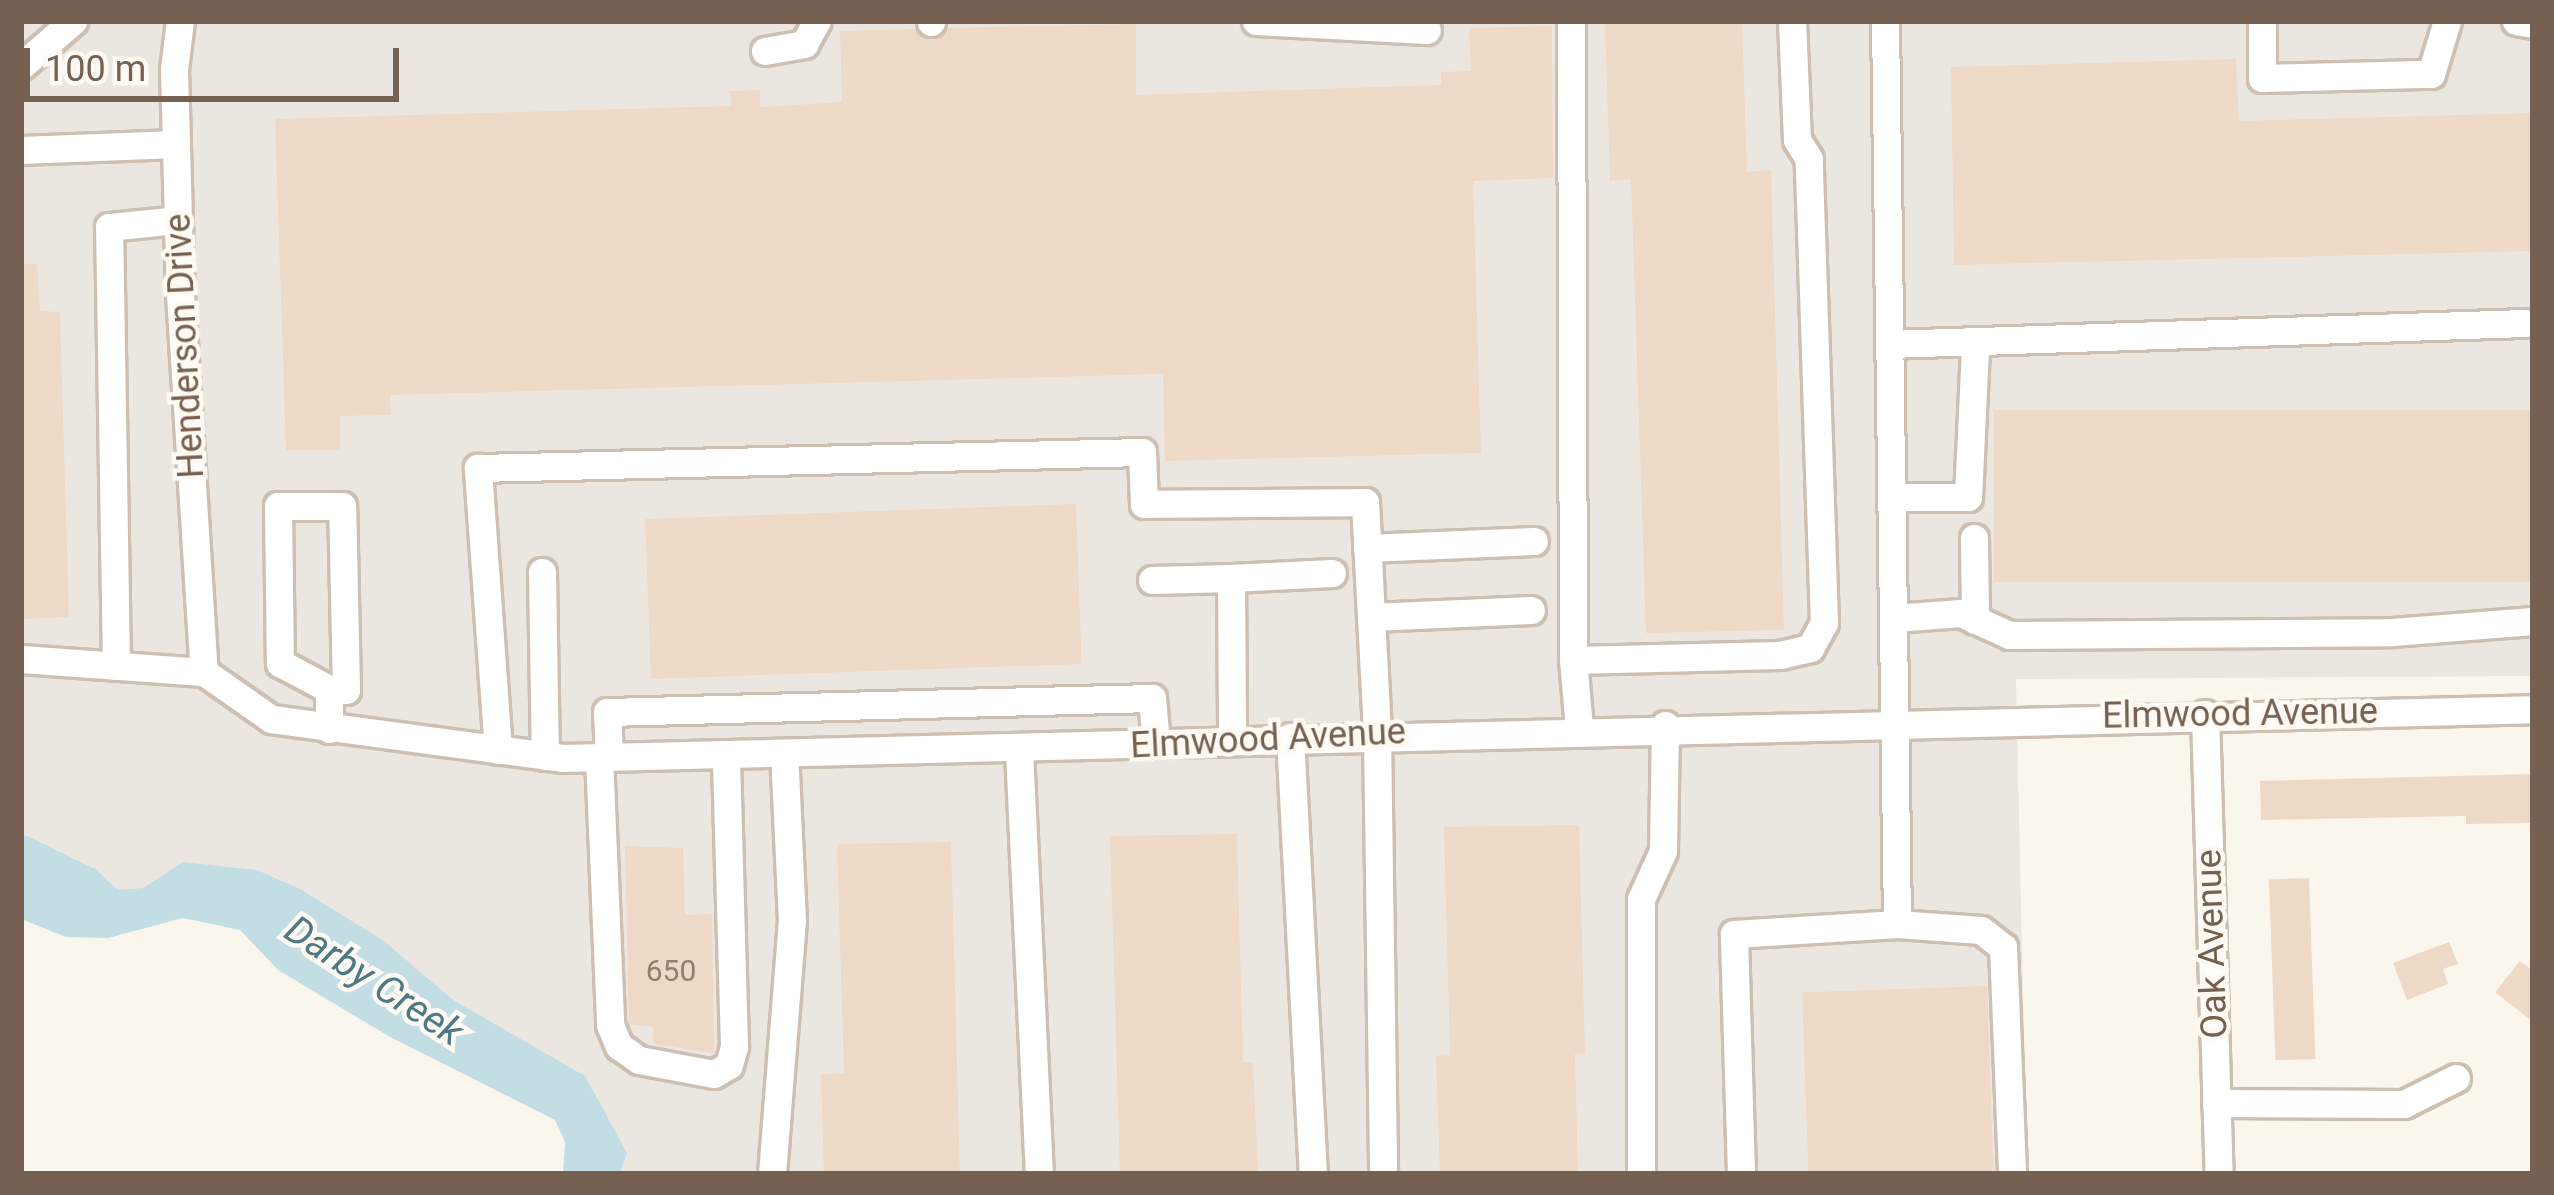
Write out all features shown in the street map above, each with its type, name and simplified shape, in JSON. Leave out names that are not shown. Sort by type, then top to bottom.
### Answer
[{"type":"street","points":[[21,66],[73,21]]},
{"type":"street","name":"Henderson Drive","points":[[180,21],[178,220],[204,672]]},
{"type":"street","points":[[765,51],[804,44],[817,21]]},
{"type":"street","points":[[1570,21],[1574,660],[1579,728]]},
{"type":"street","points":[[1574,660],[1780,655],[1810,648],[1824,623],[1810,159],[1797,140],[1792,21]]},
{"type":"street","points":[[1885,21],[1897,924]]},
{"type":"street","points":[[2262,21],[2262,77],[2431,74],[2447,21]]},
{"type":"street","points":[[2516,21],[2533,24]]},
{"type":"street","points":[[1252,23],[1427,30]]},
{"type":"street","points":[[21,149],[176,144]]},
{"type":"street","points":[[116,666],[109,227],[178,220]]},
{"type":"street","points":[[1889,344],[1975,347],[2525,323]]},
{"type":"street","points":[[1892,497],[1968,497],[1975,347]]},
{"type":"street","points":[[497,751],[478,468],[1142,452],[1144,504],[1365,502],[1377,733],[1383,1174]]},
{"type":"street","points":[[278,506],[341,506],[346,690],[329,689],[280,663],[278,506]]},
{"type":"street","points":[[1974,538],[1975,620]]},
{"type":"street","points":[[1367,548],[1534,541]]},
{"type":"street","points":[[542,572],[545,756]]},
{"type":"street","points":[[1152,580],[1332,573]]},
{"type":"street","points":[[1231,578],[1232,740]]},
{"type":"street","points":[[1371,617],[1532,610]]},
{"type":"street","points":[[1894,618],[1961,613],[2009,635],[2392,632],[2533,621]]},
{"type":"street","points":[[21,659],[204,672]]},
{"type":"street","name":"Elmwood Avenue","points":[[204,672],[271,719],[497,751],[604,757],[1019,751],[1377,733],[1896,719],[2533,709]]},
{"type":"street","points":[[329,689],[329,729]]},
{"type":"street","points":[[726,754],[734,1046],[729,1064],[714,1074],[639,1060],[619,1046],[610,1025],[607,712],[1152,698],[1156,744]]},
{"type":"street","points":[[866,705],[868,752]]},
{"type":"street","name":"Oak Avenue","points":[[2205,714],[2219,1174]]},
{"type":"street","points":[[1641,1174],[1641,899],[1663,851],[1665,725]]},
{"type":"street","points":[[1290,737],[1313,1174]]},
{"type":"street","points":[[1019,751],[1039,1174]]},
{"type":"street","points":[[772,1174],[792,920],[784,753]]},
{"type":"street","points":[[1742,1174],[1734,934],[1897,924],[1981,930],[2002,947],[2012,1174]]},
{"type":"street","points":[[2216,1102],[2404,1104],[2456,1078]]},
{"type":"shaded area","points":[[21,21],[2533,21],[2533,676],[2016,679],[2027,1174],[587,1174],[580,1103],[294,924],[56,902],[21,879]]},
{"type":"water","name":"Darby Creek","points":[[21,833],[95,869],[118,890],[143,888],[183,862],[257,870],[300,889],[384,941],[453,1000],[585,1076],[627,1153],[619,1174],[563,1174],[565,1142],[555,1120],[390,1037],[278,970],[240,930],[183,918],[108,938],[66,937],[21,919]]},
{"type":"building","points":[[1605,21],[1742,21],[1747,172],[1771,170],[1784,630],[1646,633],[1631,179],[1610,181]]},
{"type":"building","points":[[1136,24],[1136,95],[1441,85],[1441,72],[1471,71],[1469,28],[1552,26],[1553,178],[1473,181],[1481,453],[1165,461],[1163,374],[390,395],[391,415],[340,416],[340,450],[286,450],[275,119],[731,106],[730,91],[760,90],[760,107],[842,102],[840,31],[915,29],[932,40],[948,28]]},
{"type":"building","points":[[2236,59],[2239,121],[2533,113],[2533,251],[1954,265],[1951,67]]},
{"type":"building","points":[[21,264],[37,264],[40,311],[60,312],[69,617],[21,619]]},
{"type":"building","points":[[1994,410],[2533,410],[2533,582],[1994,582]]},
{"type":"building","points":[[1076,504],[1082,664],[651,679],[645,519]]},
{"type":"building","points":[[2533,774],[2533,823],[2466,824],[2466,816],[2261,820],[2260,781]]},
{"type":"building","points":[[1579,825],[1585,1053],[1575,1054],[1578,1174],[1440,1174],[1436,1056],[1450,1055],[1444,827]]},
{"type":"building","points":[[1237,834],[1243,1062],[1253,1063],[1258,1174],[1120,1174],[1110,836]]},
{"type":"building","points":[[951,842],[960,1174],[824,1174],[821,1074],[844,1073],[837,844]]},
{"type":"building","points":[[625,846],[683,848],[685,915],[712,914],[714,1053],[654,1044],[653,1027],[629,1024]]},
{"type":"building","points":[[2309,878],[2315,1059],[2275,1060],[2269,879]]},
{"type":"building","points":[[2449,942],[2458,964],[2443,969],[2448,984],[2407,1000],[2393,963]]},
{"type":"building","points":[[2520,961],[2533,971],[2533,1022],[2495,992]]},
{"type":"building","points":[[1987,986],[1994,1174],[1808,1174],[1802,992]]}]
